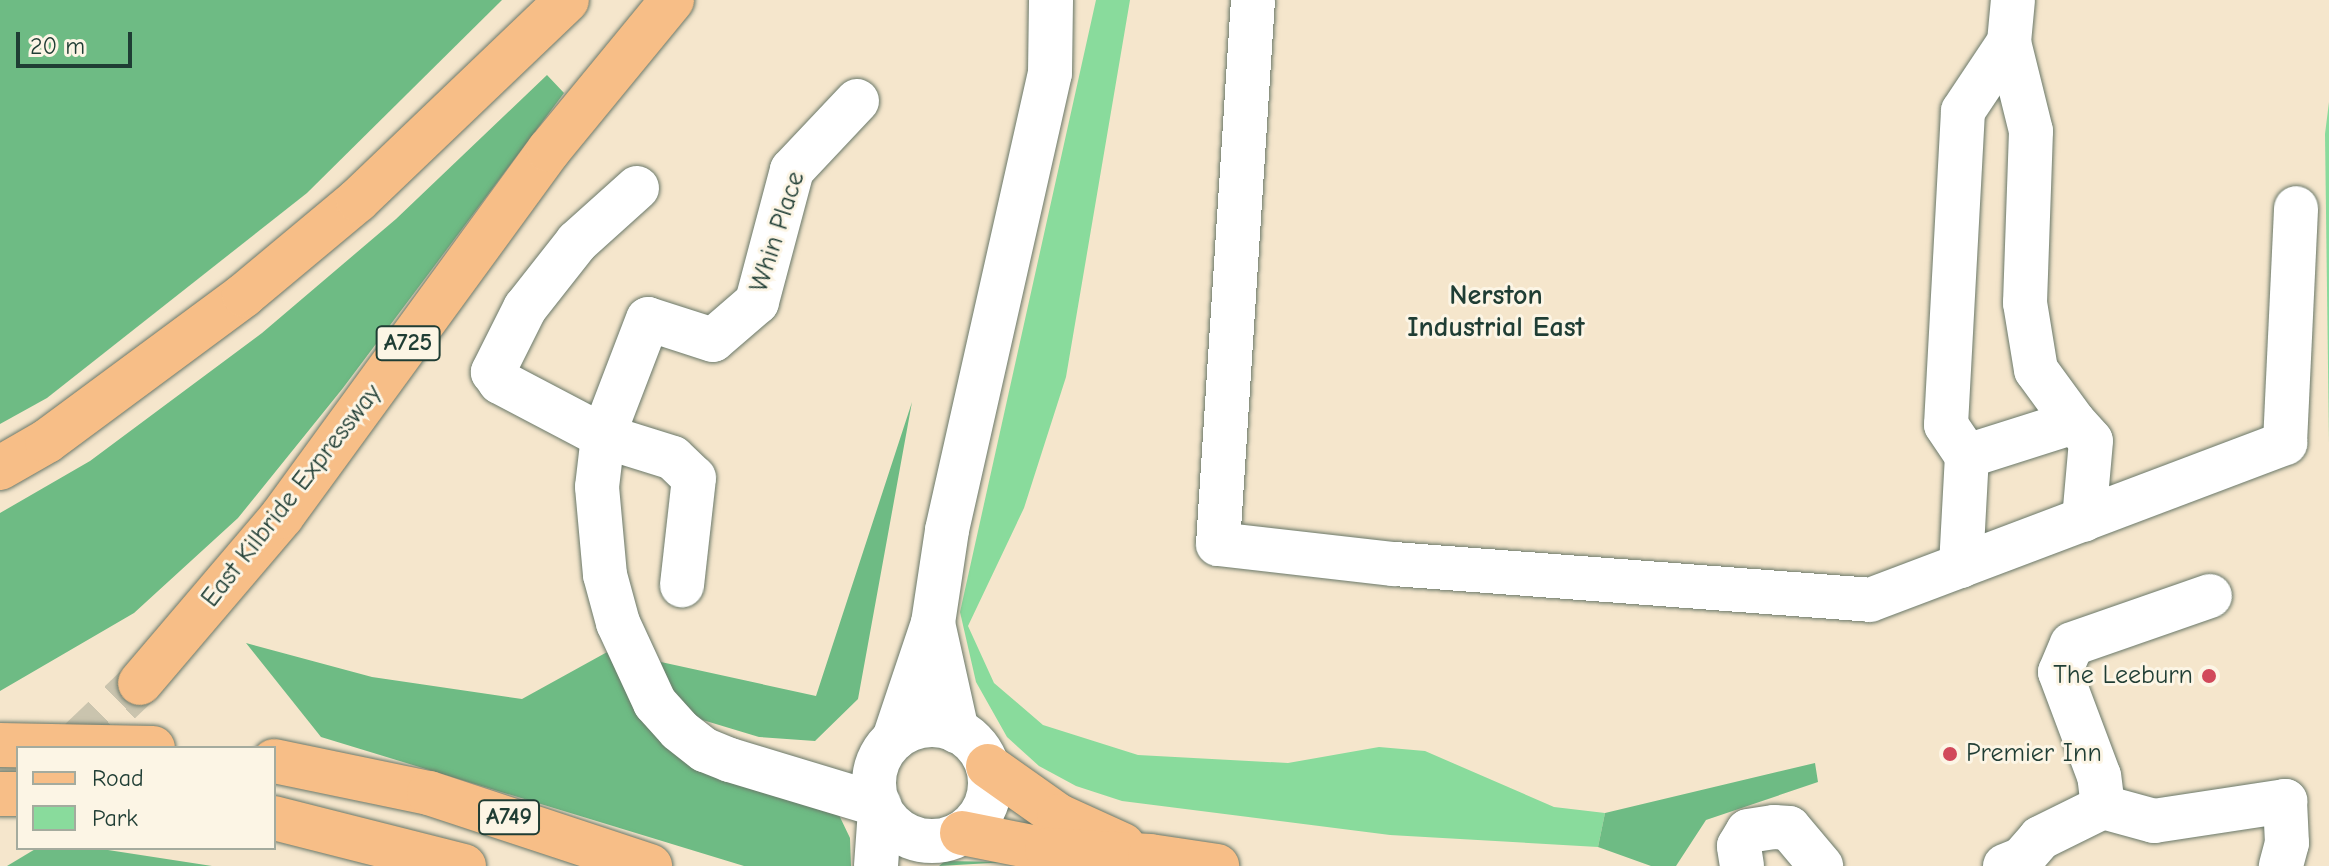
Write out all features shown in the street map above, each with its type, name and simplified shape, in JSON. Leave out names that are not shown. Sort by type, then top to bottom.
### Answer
[{"type":"main road","points":[[0,468],[60,432],[255,285],[358,200],[567,0]]},
{"type":"main road","name":"East Kilbride Expressway","points":[[140,683],[282,516],[549,150],[672,0]]},
{"type":"main road","points":[[0,745],[51,746]]},
{"type":"main road","name":"A749","points":[[276,761],[429,793],[650,866]]},
{"type":"main road","points":[[988,766],[1059,816],[1150,856]]},
{"type":"main road","name":"A749","points":[[276,819],[464,866]]},
{"type":"main road","points":[[952,837],[1047,850],[1150,856],[1217,866]]},
{"type":"street","points":[[876,866],[880,807],[874,777],[933,623],[947,530],[1050,73],[1051,0]]},
{"type":"street","points":[[1253,0],[1218,544],[1394,564],[1870,600],[2285,443],[2296,208]]},
{"type":"street","points":[[1961,566],[1967,456],[1946,425],[1963,111],[2011,21]]},
{"type":"street","points":[[2011,21],[2031,131],[2025,303],[2036,370],[2091,441],[2084,520]]},
{"type":"street","name":"Whin Place","points":[[857,101],[792,170],[757,302],[713,340],[648,319],[603,436],[597,487],[605,575],[634,665],[655,703],[679,730],[705,750],[880,807]]},
{"type":"street","points":[[637,188],[577,242],[525,308],[493,372],[500,382],[603,436],[673,458],[694,478],[682,585]]},
{"type":"street","points":[[1967,456],[2074,422]]},
{"type":"street","points":[[2103,807],[2099,776],[2060,672],[2072,644],[2210,596]]},
{"type":"street","points":[[933,623],[957,731]]},
{"type":"street","points":[[889,744],[924,725],[957,731],[981,751],[988,766],[986,804],[952,837],[909,866]]},
{"type":"street","name":"Whin Place","points":[[765,768],[823,768],[889,744]]},
{"type":"street","points":[[2017,864],[2040,838],[2103,807],[2154,821],[2285,801],[2287,843],[2281,866]]},
{"type":"street","points":[[880,807],[904,834],[952,837]]},
{"type":"street","points":[[1742,866],[1739,846],[1748,831],[1774,827],[1789,828],[1821,866]]},
{"type":"green space","points":[[0,0],[502,0],[307,193],[47,398],[0,424]]},
{"type":"green space","points":[[1096,0],[1130,0],[1066,377],[1024,508],[968,626],[994,683],[1043,725],[1138,755],[1288,763],[1379,747],[1425,751],[1554,807],[1605,813],[1598,847],[1390,835],[1122,801],[1076,786],[1039,766],[1007,737],[976,682],[960,612]]},
{"type":"green space","points":[[547,75],[564,93],[343,388],[238,518],[134,613],[0,691],[0,513],[90,461],[262,333],[396,219]]},
{"type":"green space","points":[[2329,102],[2329,444],[2325,134]]},
{"type":"green space","points":[[912,402],[858,699],[815,741],[759,737],[686,715],[638,657],[816,696]]},
{"type":"green space","points":[[246,643],[372,677],[522,699],[609,651],[676,750],[839,815],[850,838],[851,866],[744,866],[321,737]]},
{"type":"green space","points":[[1815,763],[1818,782],[1706,820],[1676,866],[1651,866],[1598,847],[1605,813]]},
{"type":"green space","points":[[34,850],[108,850],[212,866],[7,866]]},
{"type":"green space","points":[[945,861],[1008,862],[939,866]]},
{"type":"tunnel","points":[[74,746],[140,683]]},
{"type":"place","name":"The Leeburn","points":[[2209,676]]},
{"type":"place","name":"Premier Inn","points":[[1950,754]]},
{"type":"district","name":"Nerston Industrial East","points":[[1496,311]]}]
